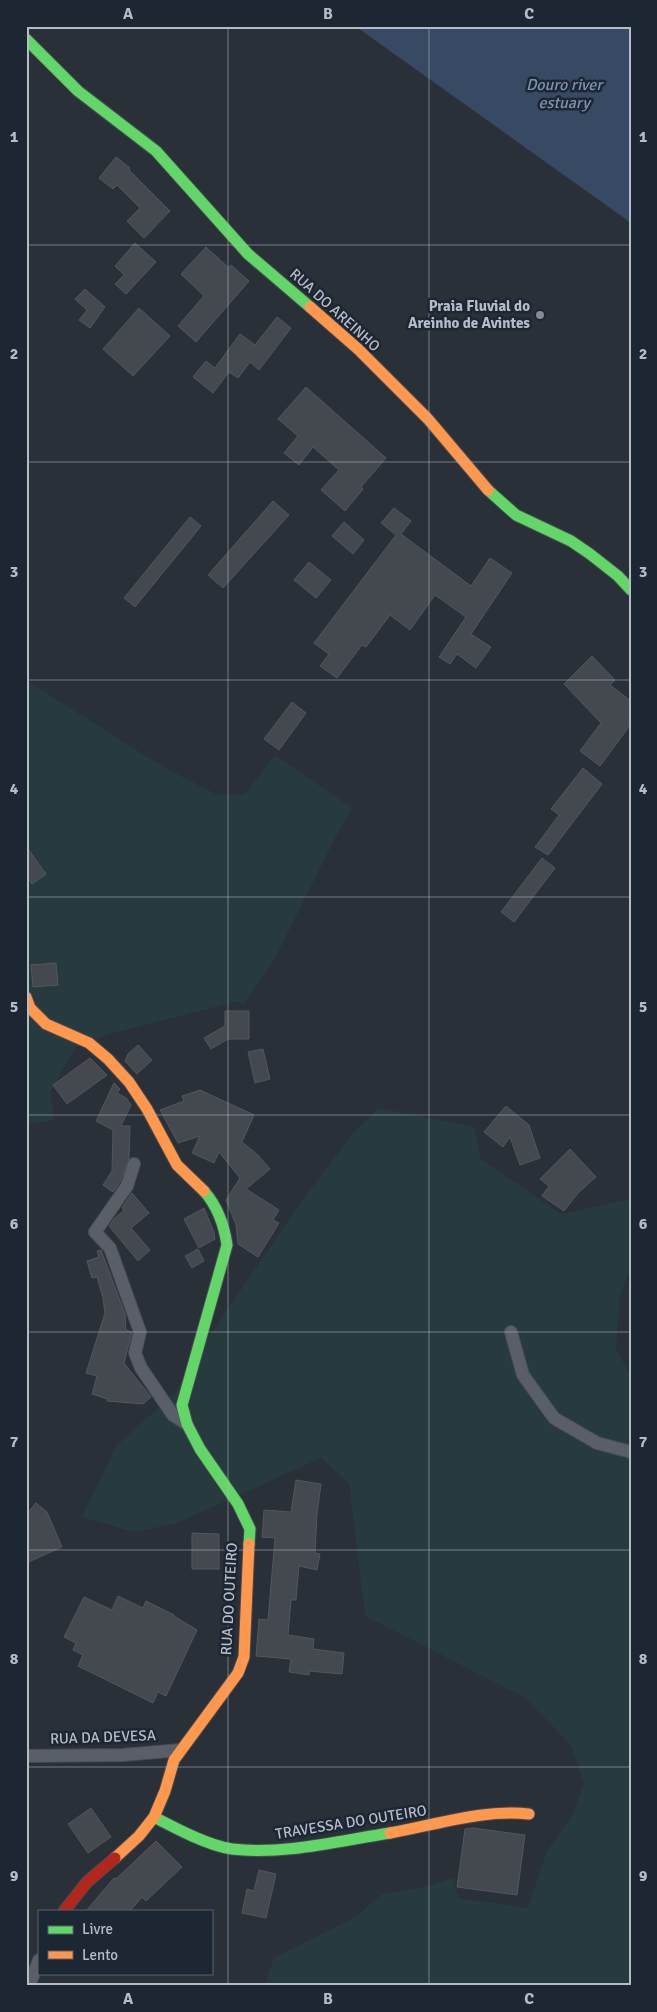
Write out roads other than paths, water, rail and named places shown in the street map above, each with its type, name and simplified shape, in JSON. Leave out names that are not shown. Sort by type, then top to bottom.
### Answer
[{"type":"street","name":"RUA DO AREINHO","points":[[26,39],[78,91],[156,151],[248,254],[358,349],[428,419],[483,486],[516,515],[590,554],[618,576],[631,590]]},
{"type":"street","name":"RUA DO OUTEIRO","points":[[26,998],[30,1008],[46,1024],[88,1043],[108,1059],[129,1082],[147,1109],[177,1165],[197,1182],[215,1204],[225,1229],[227,1244],[182,1405],[187,1424],[200,1449],[238,1504],[250,1529],[244,1656],[238,1673],[174,1760],[166,1791],[154,1817],[139,1836],[87,1882],[65,1910]]},
{"type":"street","name":"RUA DO OUTEIRO","points":[[134,1164],[128,1186],[95,1232],[110,1248],[140,1332],[135,1353],[141,1368],[173,1415],[187,1424]]},
{"type":"street","points":[[511,1332],[523,1375],[554,1418],[597,1443],[631,1452]]},
{"type":"street","name":"RUA DA DEVESA","points":[[26,1756],[123,1755],[180,1750]]},
{"type":"street","name":"TRAVESSA DO OUTEIRO","points":[[154,1817],[186,1834],[231,1849],[284,1850],[406,1830],[456,1819],[510,1812],[529,1814]]},
{"type":"street","points":[[29,1986],[38,1963]]},
{"type":"water","name":"Douro river estuary","points":[[355,26],[631,26],[631,224],[627,220]]},
{"type":"place","name":"Praia Fluvial do Areinho de Avintes","points":[[540,315]]}]
